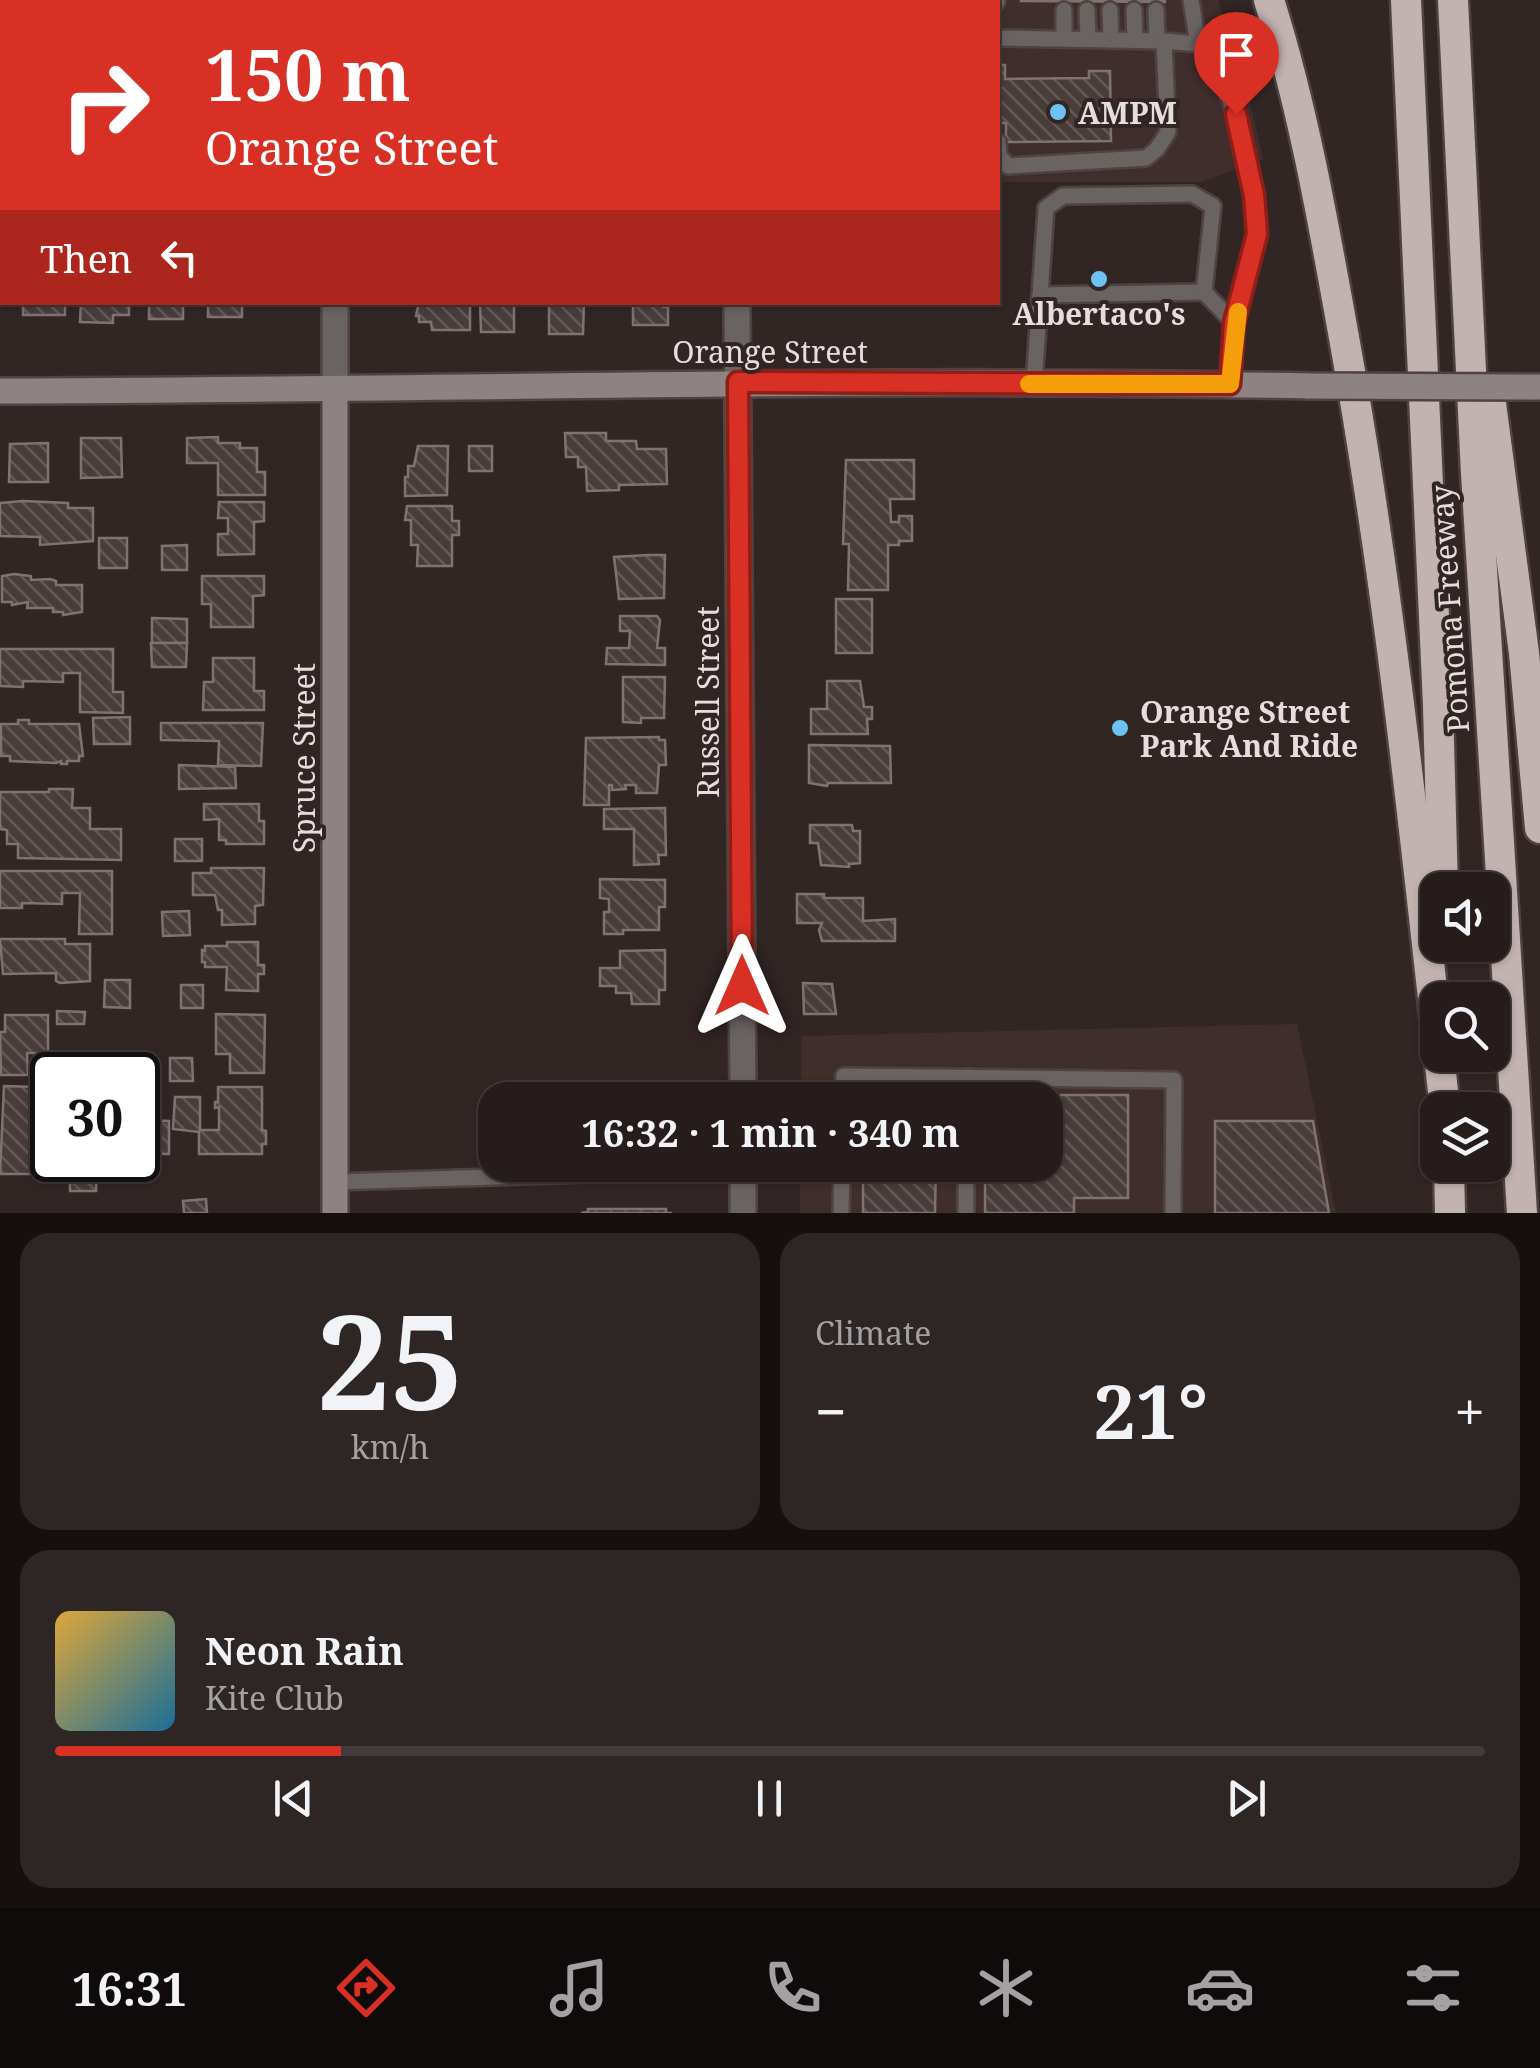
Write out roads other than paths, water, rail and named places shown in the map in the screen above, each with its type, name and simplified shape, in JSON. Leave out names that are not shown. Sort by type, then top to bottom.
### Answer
[{"type":"highway","points":[[1270,0],[1323,221],[1370,482],[1431,982]]},
{"type":"highway","name":"Pomona Freeway","points":[[1406,0],[1438,705],[1442,872]]},
{"type":"highway","name":"Pomona Freeway","points":[[1453,0],[1522,1213]]},
{"type":"highway","points":[[1460,175],[1524,654],[1540,828]]},
{"type":"highway","points":[[1449,1182],[1450,1213]]},
{"type":"street","name":"Spruce Street","points":[[335,305],[335,1213]]},
{"type":"street","name":"Russell Street","points":[[738,305],[743,1082]]},
{"type":"street","name":"Orange Street","points":[[0,392],[738,382],[1540,386]]},
{"type":"street","points":[[743,1213],[744,1182]]},
{"type":"lane","points":[[1191,0],[1198,44]]},
{"type":"lane","points":[[1064,10],[1064,39]]},
{"type":"lane","points":[[1087,10],[1088,39]]},
{"type":"lane","points":[[1110,10],[1110,40]]},
{"type":"lane","points":[[1134,10],[1134,40]]},
{"type":"lane","points":[[1000,157],[1008,166],[1146,158],[1156,150],[1168,132],[1156,10]]},
{"type":"lane","points":[[1000,38],[1160,40],[1198,44],[1213,52],[1236,114],[1254,195],[1257,234],[1234,323],[1230,384]]},
{"type":"lane","points":[[1034,384],[1046,208],[1064,196],[1192,194],[1213,206],[1204,292]]},
{"type":"lane","points":[[1040,295],[1204,292],[1234,323]]},
{"type":"lane","points":[[844,1082],[844,1076],[1174,1080],[1173,1213]]},
{"type":"lane","points":[[967,1077],[967,1082]]},
{"type":"lane","points":[[335,1182],[478,1177]]},
{"type":"lane","points":[[841,1213],[842,1182]]},
{"type":"lane","points":[[966,1182],[966,1213]]},
{"type":"place","name":"AMPM","points":[[1058,112]]},
{"type":"place","name":"Albertaco's","points":[[1099,279]]},
{"type":"place","name":"Orange Street Park And Ride","points":[[1120,728]]}]
